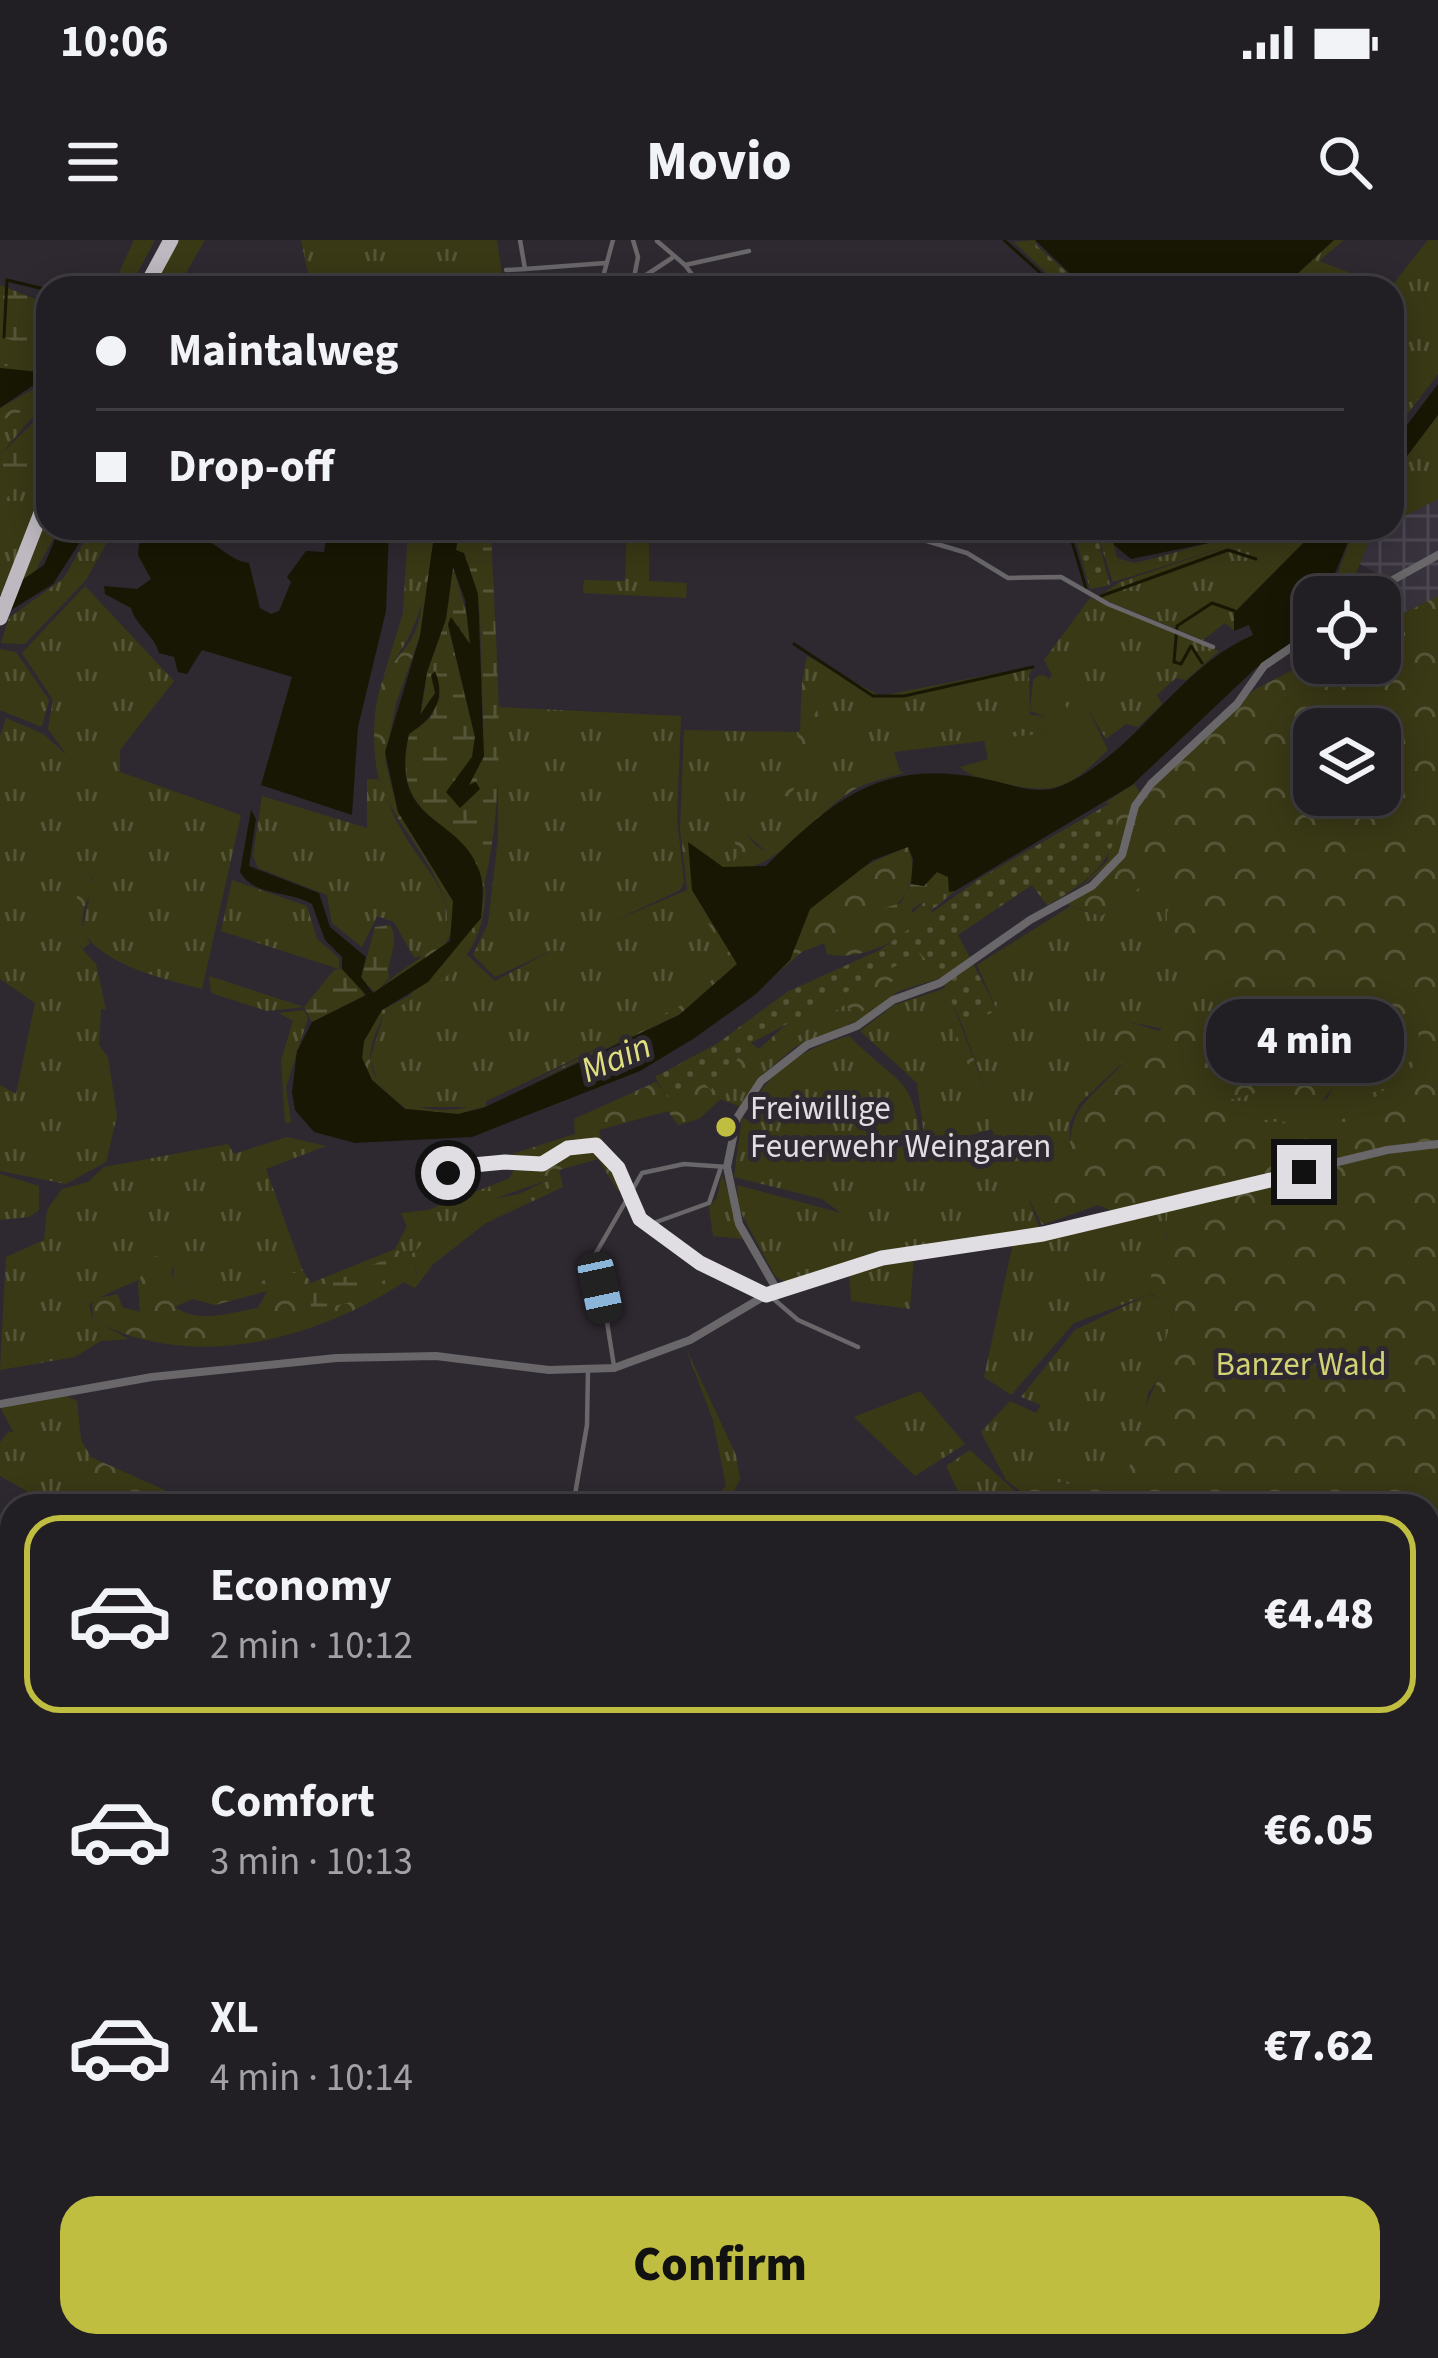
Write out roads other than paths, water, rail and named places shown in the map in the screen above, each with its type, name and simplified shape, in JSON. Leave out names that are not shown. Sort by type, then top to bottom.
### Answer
[{"type":"highway","points":[[148,276],[167,240]]},
{"type":"highway","points":[[0,598],[36,508]]},
{"type":"highway","points":[[0,618],[36,526]]},
{"type":"street","points":[[520,240],[525,269]]},
{"type":"street","points":[[603,276],[613,240]]},
{"type":"street","points":[[633,240],[638,249],[634,276]]},
{"type":"street","points":[[638,249],[657,241],[694,276]]},
{"type":"street","points":[[686,265],[748,251]]},
{"type":"street","points":[[647,276],[672,258]]},
{"type":"street","points":[[506,270],[606,262]]},
{"type":"street","points":[[924,540],[968,553],[1007,578],[1061,577],[1084,592],[1213,647]]},
{"type":"street","points":[[1400,576],[1438,555]]},
{"type":"street","points":[[648,1226],[709,1203],[734,1127],[754,1090],[807,1045],[857,1026],[903,995],[940,983],[1030,920],[1092,886],[1122,855],[1140,798],[1250,687],[1264,666],[1293,646]]},
{"type":"street","points":[[452,1163],[542,1164],[568,1148],[590,1144],[611,1157],[648,1226],[700,1263],[766,1295],[798,1320],[858,1347]]},
{"type":"street","points":[[0,1404],[152,1377],[335,1358],[436,1356],[588,1370],[614,1368],[690,1340],[777,1290],[882,1258],[1043,1234],[1387,1150],[1438,1144]]},
{"type":"street","points":[[614,1368],[597,1245],[637,1178],[654,1168],[684,1164],[723,1168]]},
{"type":"street","points":[[451,1187],[433,1193],[428,1189],[433,1180],[462,1166]]},
{"type":"street","points":[[723,1168],[739,1224],[777,1290]]},
{"type":"street","points":[[575,1494],[587,1425],[588,1370]]},
{"type":"water","points":[[1035,240],[1334,240],[1295,276],[1072,276]]},
{"type":"water","points":[[0,368],[36,372],[36,383],[0,408]]},
{"type":"water","points":[[1438,384],[1438,415],[1404,460],[1404,429]]},
{"type":"water","points":[[55,540],[81,540],[53,584],[0,617],[0,595],[44,565]]},
{"type":"water","points":[[140,540],[210,542],[249,563],[260,608],[271,614],[279,611],[291,582],[287,577],[306,551],[324,552],[326,540],[389,540],[386,611],[358,727],[352,815],[261,785],[292,677],[202,650],[187,674],[178,672],[174,657],[159,653],[131,608],[105,594],[104,586],[137,589],[151,579],[138,555]]},
{"type":"water","name":"Main","points":[[433,540],[458,540],[456,550],[464,553],[478,594],[484,756],[469,785],[476,782],[480,789],[460,808],[446,792],[472,757],[475,737],[448,624],[451,617],[470,644],[465,600],[453,567],[446,619],[427,672],[420,715],[435,693],[431,675],[435,671],[438,699],[431,715],[409,734],[405,764],[416,802],[469,852],[479,870],[481,918],[428,982],[382,1010],[364,1041],[362,1058],[372,1080],[405,1109],[458,1114],[483,1108],[679,1015],[737,964],[692,890],[688,842],[723,867],[766,866],[816,819],[892,778],[953,774],[1035,790],[1061,786],[1113,753],[1201,668],[1253,635],[1249,625],[1234,631],[1234,613],[1306,540],[1349,540],[1334,576],[1293,576],[1293,641],[1256,668],[1132,785],[955,891],[949,892],[948,877],[937,872],[924,886],[911,884],[913,859],[908,847],[873,860],[810,909],[790,960],[756,994],[693,1039],[640,1071],[472,1137],[355,1143],[314,1132],[295,1110],[292,1092],[297,1051],[312,1022],[366,995],[342,969],[342,957],[325,940],[312,904],[254,886],[240,872],[251,810],[256,819],[249,866],[319,893],[330,927],[366,957],[361,977],[373,993],[450,941],[453,901],[398,812],[385,752],[420,636]]},
{"type":"water","points":[[1113,540],[1214,540],[1131,559]]},
{"type":"waterway","points":[[1004,240],[1044,276]]},
{"type":"waterway","points":[[4,337],[7,280],[36,287]]},
{"type":"waterway","points":[[1072,540],[1086,588]]},
{"type":"waterway","points":[[1101,596],[1228,550],[1256,559]]},
{"type":"waterway","points":[[1202,663],[1191,646],[1181,664],[1174,662],[1177,626],[1212,603],[1235,611]]},
{"type":"waterway","points":[[794,644],[873,696],[904,696],[1033,667]]},
{"type":"place","name":"Freiwillige Feuerwehr Weingaren","points":[[726,1127]]},
{"type":"park label","name":"Banzer Wald","points":[[1301,1364]]}]
